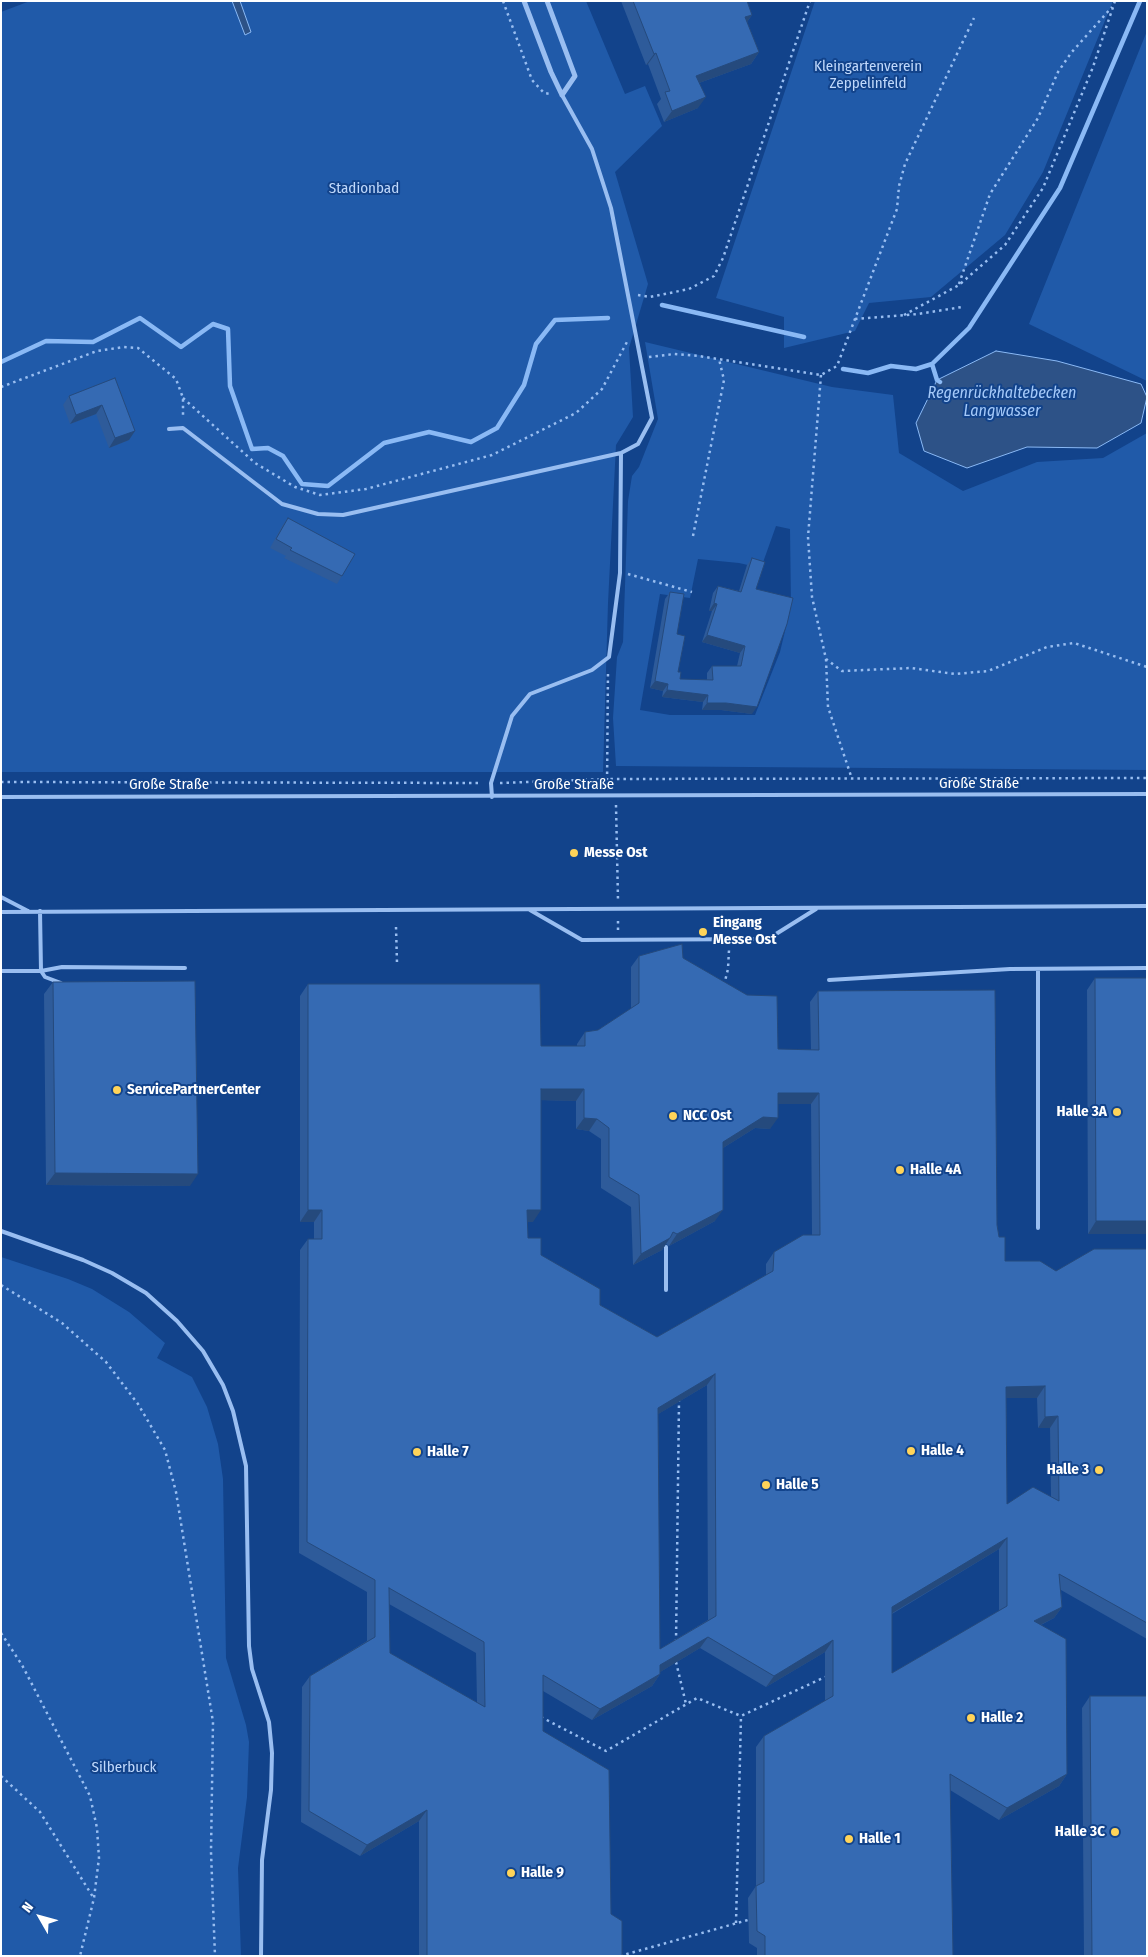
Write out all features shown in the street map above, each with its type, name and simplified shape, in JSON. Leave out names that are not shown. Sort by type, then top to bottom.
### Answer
[{"type":"street","points":[[524,1],[562,96]]},
{"type":"street","points":[[548,1],[575,76],[562,96]]},
{"type":"lane","points":[[169,429],[183,428],[282,504],[318,514],[343,516],[621,453],[638,444],[652,418],[611,208],[592,149],[562,96]]},
{"type":"lane","points":[[492,797],[491,783],[512,716],[530,694],[592,670],[609,658],[620,573],[621,453]]},
{"type":"lane","name":"Große Straße","points":[[1,797],[1147,794]]},
{"type":"lane","points":[[1,897],[28,911]]},
{"type":"lane","points":[[1,912],[1147,906]]},
{"type":"lane","points":[[528,909],[582,940],[618,940],[768,939],[817,908]]},
{"type":"lane","points":[[40,911],[41,971],[51,980],[64,983]]},
{"type":"lane","points":[[1,971],[41,971],[62,967],[185,968]]},
{"type":"lane","points":[[829,980],[1038,969],[1147,968]]},
{"type":"lane","points":[[1038,969],[1038,1228]]},
{"type":"lane","points":[[1,1231],[97,1267],[146,1293],[177,1321],[203,1351],[223,1385],[233,1411],[246,1466],[249,1646],[252,1669],[269,1722],[272,1753],[271,1790],[262,1860],[261,1956]]},
{"type":"lane","points":[[666,1248],[666,1290]]},
{"type":"path","points":[[503,1],[532,80],[544,94],[562,96]]},
{"type":"path","points":[[629,293],[650,297],[689,289],[714,276],[723,258],[810,1]]},
{"type":"path","points":[[959,285],[990,194],[1038,118],[1058,72],[1071,53],[1115,3]]},
{"type":"path","points":[[904,315],[959,285],[1005,245],[1044,188],[1093,67],[1115,3]]},
{"type":"path","points":[[640,358],[674,354],[820,374],[837,366],[897,209],[898,186],[905,164],[974,18]]},
{"type":"path","points":[[855,319],[962,307]]},
{"type":"path","points":[[183,398],[255,463],[295,487],[320,495],[366,489],[492,455],[576,413],[602,389],[626,343],[635,332]]},
{"type":"path","points":[[1,387],[96,350],[124,347],[138,348],[176,379],[183,398],[183,428]]},
{"type":"path","points":[[693,536],[724,380],[719,359]]},
{"type":"path","points":[[820,374],[808,537],[812,597],[826,660],[828,707],[852,779]]},
{"type":"path","points":[[620,573],[692,592]]},
{"type":"path","points":[[826,660],[842,671],[911,668],[955,674],[988,671],[1047,647],[1074,643],[1147,667]]},
{"type":"path","points":[[608,796],[606,779],[609,658]]},
{"type":"path","points":[[1,782],[491,783],[606,779],[1147,778]]},
{"type":"path","points":[[615,796],[618,940]]},
{"type":"path","points":[[396,928],[397,963]]},
{"type":"path","points":[[723,987],[728,969],[729,950]]},
{"type":"path","points":[[1,1286],[62,1322],[106,1362],[138,1404],[165,1450],[176,1492],[213,1722],[211,1852],[214,1956]]},
{"type":"path","points":[[676,1646],[679,1401]]},
{"type":"path","points":[[1,1633],[22,1666],[90,1796],[97,1828],[99,1858],[94,1898],[80,1956]]},
{"type":"path","points":[[676,1662],[686,1704]]},
{"type":"path","points":[[535,1714],[606,1751],[697,1698],[741,1716],[825,1677]]},
{"type":"path","points":[[736,1923],[741,1716]]},
{"type":"path","points":[[1,1776],[40,1812],[94,1898]]},
{"type":"path","points":[[620,1956],[748,1920]]},
{"type":"green space","name":"Stadionbad","points":[[30,1],[586,1],[625,94],[645,86],[662,126],[615,172],[648,284],[629,348],[633,417],[616,445],[608,603],[603,772],[1,772],[1,12]]},
{"type":"green space","name":"Kleingartenverein Zeppelinfeld","points":[[815,1],[1113,1],[1043,172],[1005,235],[931,297],[869,303],[855,331],[784,348],[784,317],[716,298]]},
{"type":"green space","points":[[1147,31],[1147,381],[1029,324]]},
{"type":"green space","points":[[645,342],[832,387],[893,395],[899,453],[963,491],[1037,462],[1103,458],[1147,433],[1147,770],[616,766],[613,718],[617,657],[623,642],[628,501],[632,476],[639,467],[658,419]],"holes":[[[776,526],[790,529],[791,606],[780,652],[755,715],[670,715],[640,710],[660,594],[690,598],[698,559],[739,563],[761,568]]]},
{"type":"green space","name":"Silberbuck","points":[[1,1257],[92,1289],[129,1312],[165,1343],[157,1358],[192,1377],[207,1407],[218,1444],[223,1479],[226,1658],[246,1725],[249,1742],[247,1797],[238,1868],[241,1956],[1,1956]]},
{"type":"water","points":[[232,1],[240,1],[251,32],[245,35]]},
{"type":"water","name":"Regenrückhaltebecken Langwasser","points":[[996,351],[1057,361],[1141,384],[1147,397],[1141,423],[1097,448],[1027,447],[967,468],[924,451],[916,423],[937,380]]},
{"type":"building","points":[[633,1],[747,1],[752,15],[745,17],[759,52],[696,76],[706,97],[672,111],[665,92],[670,91],[656,53],[654,54]]},
{"type":"building","points":[[115,378],[135,431],[115,438],[102,405],[76,415],[69,396]]},
{"type":"building","points":[[288,518],[355,554],[342,576],[290,550],[292,548],[276,539]]},
{"type":"building","points":[[752,558],[765,562],[756,589],[793,598],[787,624],[757,707],[726,703],[707,703],[708,695],[667,690],[668,684],[655,681],[670,592],[684,594],[677,634],[685,636],[678,672],[681,672],[680,679],[713,680],[712,666],[741,666],[745,646],[707,635],[717,604],[714,603],[718,586],[741,592]]},
{"type":"building","points":[[682,944],[683,958],[747,995],[777,996],[778,1049],[819,1050],[818,991],[995,990],[997,1225],[999,1237],[1005,1237],[1005,1261],[1040,1261],[1056,1271],[1094,1249],[1147,1249],[1147,1623],[1059,1574],[1062,1607],[1034,1621],[1066,1639],[1067,1774],[1007,1808],[950,1774],[953,1956],[765,1956],[765,1936],[757,1931],[756,1886],[764,1882],[764,1736],[833,1696],[833,1640],[774,1676],[708,1637],[660,1665],[660,1674],[600,1709],[543,1675],[543,1731],[609,1770],[611,1914],[622,1921],[622,1956],[427,1956],[427,1810],[367,1845],[309,1811],[310,1676],[375,1637],[375,1580],[307,1542],[308,1239],[322,1239],[322,1210],[308,1210],[308,984],[540,984],[541,1046],[585,1046],[585,1032],[598,1030],[639,1003],[639,956]],"holes":[[[541,1089],[584,1089],[584,1118],[597,1119],[609,1128],[609,1177],[639,1195],[641,1254],[670,1238],[673,1232],[677,1234],[723,1210],[723,1142],[763,1117],[778,1118],[778,1093],[819,1093],[820,1235],[803,1235],[774,1252],[773,1271],[657,1337],[600,1305],[600,1289],[541,1255],[541,1238],[528,1238],[527,1210],[541,1210]],[[715,1374],[716,1616],[660,1649],[658,1408]],[[1045,1386],[1045,1417],[1058,1416],[1059,1501],[1033,1487],[1007,1504],[1006,1387]],[[1007,1538],[1007,1606],[892,1673],[892,1607]],[[389,1588],[484,1642],[485,1707],[390,1653]]]},
{"type":"building","name":"Halle 3A","points":[[1095,978],[1147,978],[1147,1221],[1096,1221]]},
{"type":"building","name":"ServicePartnerCenter","points":[[195,981],[198,1174],[55,1173],[53,982]]},
{"type":"building","name":"Halle 3C","points":[[1090,1696],[1147,1696],[1147,1956],[1092,1956]]},
{"type":"waterway","points":[[932,364],[969,328],[1060,188],[1140,1]]},
{"type":"waterway","points":[[662,305],[804,337]]},
{"type":"waterway","points":[[1,362],[46,341],[93,342],[140,318],[181,347],[213,324],[228,329],[230,386],[252,449],[268,448],[283,456],[302,484],[328,486],[384,443],[429,432],[471,442],[497,428],[524,385],[536,344],[555,320],[608,318]]},
{"type":"waterway","points":[[843,369],[868,373],[891,366],[916,369],[932,364],[937,380],[940,382]]},
{"type":"place","name":"Messe Ost","points":[[574,853]]},
{"type":"place","name":"Eingang Messe Ost","points":[[703,932]]},
{"type":"place","name":"ServicePartnerCenter","points":[[117,1090]]},
{"type":"place","name":"Halle 3A","points":[[1117,1112]]},
{"type":"place","name":"NCC Ost","points":[[673,1116]]},
{"type":"place","name":"Halle 4A","points":[[900,1170]]},
{"type":"place","name":"Halle 4","points":[[911,1451]]},
{"type":"place","name":"Halle 7","points":[[417,1452]]},
{"type":"place","name":"Halle 3","points":[[1099,1470]]},
{"type":"place","name":"Halle 5","points":[[766,1485]]},
{"type":"place","name":"Halle 2","points":[[971,1718]]},
{"type":"place","name":"Halle 3C","points":[[1115,1832]]},
{"type":"place","name":"Halle 1","points":[[849,1839]]},
{"type":"place","name":"Halle 9","points":[[511,1873]]}]
